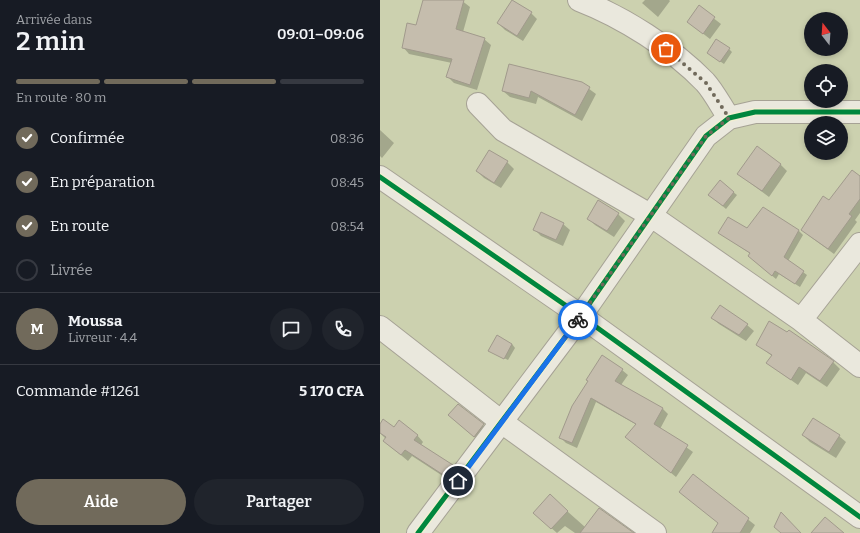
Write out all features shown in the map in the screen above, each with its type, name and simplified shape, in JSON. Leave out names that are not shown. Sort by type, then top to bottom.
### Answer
[{"type":"street","points":[[579,0],[594,6],[646,36],[676,56],[706,83],[729,118]]},
{"type":"street","points":[[478,104],[503,130],[650,215],[801,320],[860,366]]},
{"type":"street","points":[[424,531],[581,316],[706,136],[729,118],[755,112],[860,112]]},
{"type":"street","points":[[380,177],[581,316],[860,517]]},
{"type":"street","points":[[801,320],[860,244]]},
{"type":"street","points":[[380,327],[503,423],[655,533]]},
{"type":"green space","points":[[380,0],[860,0],[860,533],[380,533]]},
{"type":"building","points":[[423,0],[464,0],[456,29],[485,38],[470,85],[446,77],[452,59],[402,48],[407,23],[416,25]]},
{"type":"building","points":[[512,0],[532,12],[517,36],[497,23]]},
{"type":"building","points":[[699,5],[715,17],[703,34],[687,22]]},
{"type":"building","points":[[716,39],[730,48],[720,62],[707,53]]},
{"type":"building","points":[[509,64],[582,82],[590,87],[575,115],[531,91],[529,98],[502,91]]},
{"type":"building","points":[[757,146],[781,164],[762,191],[737,174]]},
{"type":"building","points":[[489,150],[508,161],[494,183],[476,171]]},
{"type":"building","points":[[852,170],[860,176],[860,199],[849,214],[852,216],[828,249],[801,230],[823,196],[829,200]]},
{"type":"building","points":[[720,180],[734,192],[723,206],[708,195]]},
{"type":"building","points":[[598,200],[619,213],[607,231],[587,219]]},
{"type":"building","points":[[763,207],[799,230],[784,257],[804,271],[795,284],[775,271],[772,276],[748,256],[750,253],[718,233],[728,217],[747,228]]},
{"type":"building","points":[[541,212],[564,223],[556,240],[533,230]]},
{"type":"building","points":[[720,305],[748,324],[739,335],[711,318]]},
{"type":"building","points":[[769,321],[787,332],[789,330],[834,361],[820,381],[799,367],[791,380],[766,363],[772,355],[756,345]]},
{"type":"building","points":[[497,335],[512,344],[504,359],[488,351]]},
{"type":"building","points":[[602,355],[623,369],[615,381],[663,408],[654,424],[688,445],[671,473],[625,437],[636,424],[591,398],[572,443],[559,438],[572,406]]},
{"type":"building","points":[[458,404],[484,424],[474,437],[448,415]]},
{"type":"building","points":[[813,418],[840,435],[829,452],[802,435]]},
{"type":"building","points":[[383,419],[394,427],[399,420],[418,435],[414,440],[453,465],[445,476],[405,450],[401,455],[383,441],[386,437],[380,433],[380,424]]},
{"type":"building","points":[[693,474],[749,518],[740,533],[712,533],[718,523],[679,492]]},
{"type":"building","points":[[550,494],[568,511],[551,529],[533,513]]},
{"type":"building","points":[[599,508],[634,533],[580,533]]},
{"type":"building","points":[[781,512],[801,533],[781,533],[774,527]]},
{"type":"building","points":[[825,517],[844,533],[811,533]]},
{"type":"cycle path","points":[[418,533],[578,320],[706,136],[729,118],[755,112],[860,112]]},
{"type":"cycle path","points":[[380,177],[581,316],[860,517]]},
{"type":"way so far","points":[[578,320],[706,136],[729,118],[706,83],[666,49]]},
{"type":"route","points":[[458,481],[503,423],[578,320]]}]
